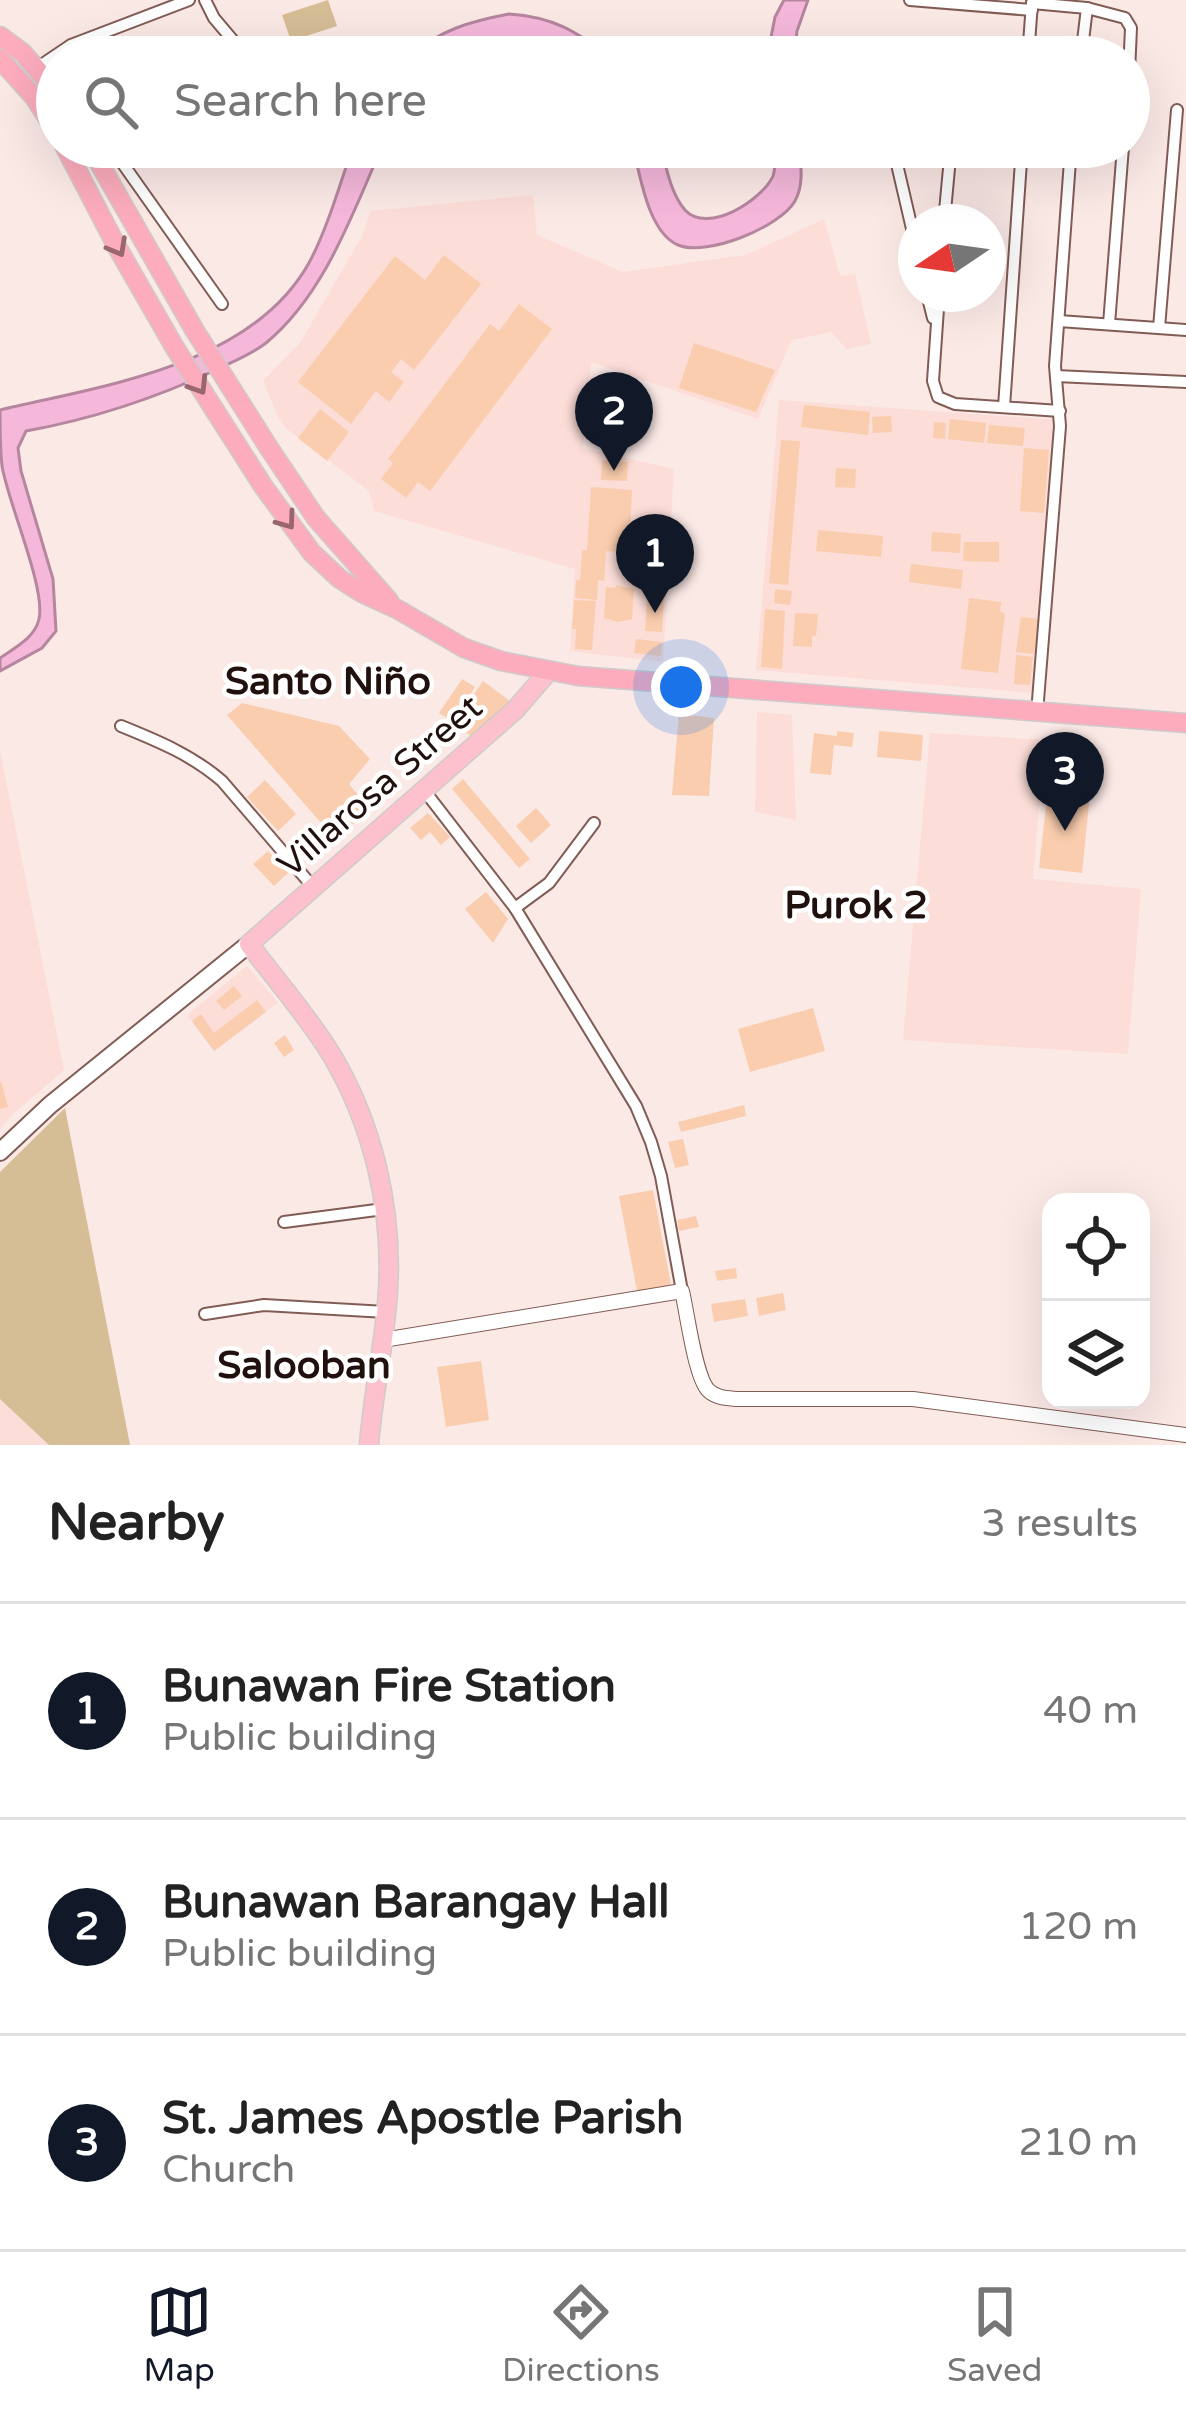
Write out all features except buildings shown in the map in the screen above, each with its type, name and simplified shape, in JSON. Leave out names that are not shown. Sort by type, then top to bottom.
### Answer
[{"type":"highway","points":[[0,36],[36,56]]},
{"type":"highway","points":[[0,59],[36,103]]},
{"type":"highway","points":[[76,168],[222,424],[313,553],[362,593],[464,648],[548,672],[617,680],[1186,723]]},
{"type":"highway","points":[[102,168],[195,332],[316,518],[397,609]]},
{"type":"highway","points":[[90,195],[110,182]]},
{"type":"main road","name":"Villarosa Street","points":[[249,944],[515,710],[548,672]]},
{"type":"main road","points":[[0,1152],[50,1105],[249,944],[328,1050],[372,1149],[389,1265],[368,1445]]},
{"type":"street","points":[[97,36],[189,0]]},
{"type":"street","points":[[206,0],[228,36]]},
{"type":"street","points":[[910,0],[1088,8],[1129,21],[1131,36]]},
{"type":"street","points":[[1030,36],[1032,4]]},
{"type":"street","points":[[1084,36],[1088,8]]},
{"type":"street","points":[[20,81],[36,70]]},
{"type":"street","points":[[1159,328],[1177,110]]},
{"type":"street","points":[[127,168],[222,304]]},
{"type":"street","points":[[898,168],[906,204]]},
{"type":"street","points":[[945,204],[948,168]]},
{"type":"street","points":[[1004,407],[1021,168]]},
{"type":"street","points":[[1036,713],[1060,411],[1056,376],[1070,168]]},
{"type":"street","points":[[1108,324],[1121,168]]},
{"type":"street","points":[[931,312],[936,333]]},
{"type":"street","points":[[938,312],[933,381],[938,397],[955,404],[1060,411]]},
{"type":"street","points":[[1059,321],[1186,330]]},
{"type":"street","points":[[1056,376],[1186,382]]},
{"type":"street","points":[[121,726],[208,769],[313,887]]},
{"type":"street","points":[[424,790],[515,908],[636,1106],[656,1156],[700,1373],[708,1390],[736,1399],[913,1400],[1186,1435]]},
{"type":"street","points":[[515,908],[549,884],[594,823]]},
{"type":"street","points":[[284,1222],[384,1209]]},
{"type":"street","points":[[382,1340],[682,1291]]},
{"type":"street","points":[[205,1314],[264,1305],[386,1312]]},
{"type":"shaded area","points":[[328,0],[337,26],[289,36],[282,15]]},
{"type":"shaded area","points":[[784,0],[808,0],[796,36],[771,36]]},
{"type":"shaded area","points":[[509,14],[539,18],[579,36],[440,36]]},
{"type":"shaded area","points":[[346,168],[373,168],[321,277],[266,343],[148,398],[26,431],[18,448],[21,471],[53,579],[56,631],[42,648],[0,671],[0,658],[33,632],[40,605],[2,466],[0,410],[129,380],[215,348],[285,297],[310,261]]},
{"type":"shaded area","points":[[638,168],[667,168],[685,210],[707,219],[734,211],[758,195],[774,168],[800,168],[800,188],[787,211],[759,230],[706,247],[678,245],[668,238],[652,216]]},
{"type":"shaded area","points":[[533,195],[537,235],[623,272],[746,255],[824,219],[840,276],[855,274],[871,344],[846,349],[832,332],[791,340],[758,419],[591,362],[583,448],[674,469],[663,662],[570,651],[575,569],[374,511],[369,491],[287,429],[263,381],[300,343],[361,238],[371,211]]},
{"type":"shaded area","points":[[779,400],[1056,420],[1035,693],[756,670]]},
{"type":"shaded area","points":[[757,712],[792,715],[796,820],[755,812]]},
{"type":"shaded area","points":[[930,733],[1045,740],[1033,879],[1141,889],[1128,1054],[903,1040]]},
{"type":"shaded area","points":[[0,751],[64,1070],[0,1129]]},
{"type":"shaded area","points":[[247,966],[278,1003],[214,1051],[187,1015]]},
{"type":"shaded area","points":[[65,1108],[130,1445],[49,1445],[0,1399],[0,1172]]},
{"type":"shaded area","points":[[0,1399],[49,1445],[0,1445]]},
{"type":"place","name":"Bunawan Barangay Hall","points":[[614,471]]},
{"type":"place","name":"Bunawan Fire Station","points":[[655,613]]},
{"type":"place","name":"St. James Apostle Parish","points":[[1065,831]]},
{"type":"district","name":"Santo Niño","points":[[328,680]]},
{"type":"district","name":"Purok 2","points":[[856,904]]},
{"type":"district","name":"Salooban","points":[[304,1364]]}]
